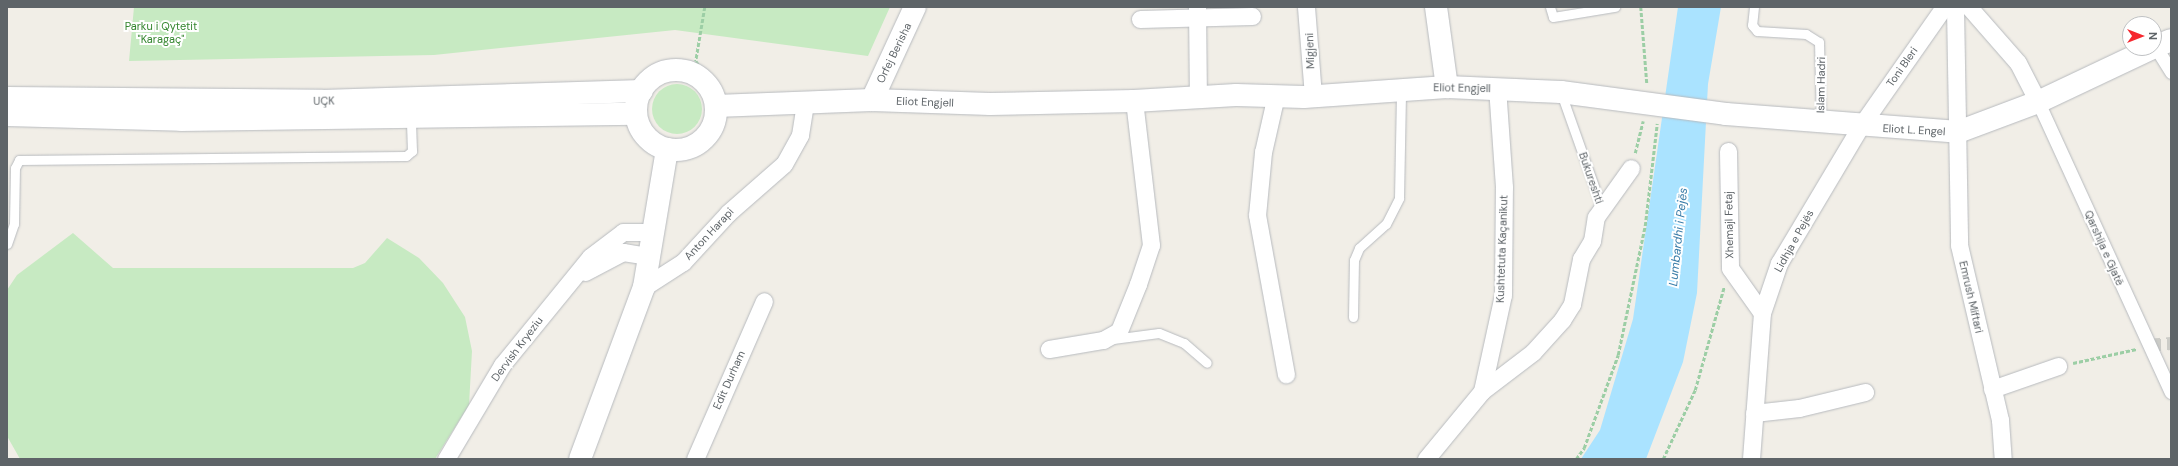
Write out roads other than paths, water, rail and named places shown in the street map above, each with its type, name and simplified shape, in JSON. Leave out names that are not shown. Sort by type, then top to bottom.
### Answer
[{"type":"main road","name":"Orfej Berisha","points":[[872,100],[915,7]]},
{"type":"main road","points":[[1436,7],[1447,87]]},
{"type":"main road","name":"Eliot L. Engel","points":[[1655,105],[1726,114],[1860,127],[1958,132],[2038,102],[2135,56]]},
{"type":"main road","points":[[683,70],[706,83],[716,106],[716,119],[703,140],[686,149],[667,149],[644,134],[636,114],[642,91],[656,75],[683,70]]},
{"type":"main road","name":"Eliot Engjell","points":[[716,106],[872,100],[990,104],[1134,101],[1198,96],[1276,94],[1313,96],[1401,88],[1447,87],[1561,92],[1655,105]]},
{"type":"main road","name":"UÇK","points":[[7,115],[31,107],[322,101],[642,91]]},
{"type":"main road","name":"UÇK","points":[[7,98],[31,107],[181,120],[411,115],[636,114]]},
{"type":"main road","points":[[583,458],[644,287],[667,149]]},
{"type":"street","name":"Migjeni","points":[[1306,7],[1313,96]]},
{"type":"street","name":"Toni Bleri","points":[[1860,127],[1944,7]]},
{"type":"street","points":[[1955,7],[1958,132]]},
{"type":"street","points":[[1969,7],[2018,63],[2038,102]]},
{"type":"street","points":[[1198,12],[1198,96]]},
{"type":"street","points":[[1140,19],[1198,12],[1252,16]]},
{"type":"street","points":[[2162,53],[2171,72]]},
{"type":"street","name":"Kushtetuta Kaçanikut","points":[[1426,459],[1482,391],[1503,295],[1504,188],[1497,88]]},
{"type":"street","points":[[1276,94],[1263,152],[1257,216],[1286,374]]},
{"type":"street","points":[[1049,349],[1103,340],[1119,331],[1151,245],[1134,101]]},
{"type":"street","name":"Qarshija e Gjatë","points":[[2038,102],[2148,345],[2171,392]]},
{"type":"street","name":"Anton Harapi","points":[[644,287],[683,262],[728,213],[784,164],[800,136],[804,103]]},
{"type":"street","name":"Lidhja e Pejës","points":[[1751,459],[1754,412],[1762,354],[1762,313],[1779,263],[1860,127]]},
{"type":"street","name":"Emrush Miftari","points":[[1958,132],[1959,245],[2000,420],[2003,459]]},
{"type":"street","name":"Xhemajl Fetaj","points":[[1728,151],[1730,268],[1762,313]]},
{"type":"street","points":[[1602,209],[1631,168]]},
{"type":"street","name":"Bukureshti","points":[[1482,391],[1533,352],[1562,320],[1572,304],[1581,259],[1592,241],[1602,209]]},
{"type":"street","name":"Dervish Kryeziu","points":[[446,459],[502,365],[568,283],[612,238],[633,231],[654,232]]},
{"type":"street","name":"Dervish Kryeziu","points":[[568,283],[623,252],[649,256]]},
{"type":"street","name":"Edit Durham","points":[[695,459],[764,301]]},
{"type":"street","points":[[1992,389],[2058,366]]},
{"type":"street","points":[[1754,412],[1799,408],[1865,392]]},
{"type":"lane","points":[[1550,7],[1553,17],[1615,7]]},
{"type":"lane","name":"Islam Hadri","points":[[1754,7],[1752,25],[1757,31],[1806,34],[1819,42],[1821,123]]},
{"type":"lane","points":[[1353,317],[1354,260],[1359,248],[1386,224],[1399,198],[1401,88]]},
{"type":"lane","name":"Bukureshti","points":[[1561,92],[1602,209]]},
{"type":"lane","points":[[7,244],[14,224],[15,168],[18,160],[406,156],[412,151],[411,115]]},
{"type":"lane","points":[[1103,340],[1159,334],[1184,343],[1207,363]]},
{"type":"water","name":"Lumbardhi i Pejës","points":[[1678,7],[1721,7],[1708,84],[1697,293],[1683,362],[1646,459],[1581,459],[1600,430],[1633,319]]},
{"type":"tunnel","points":[[2148,345],[2171,343]]},
{"type":"park label","name":"Parku i Qytetit \"Karagaç\"","points":[[161,33]]}]
